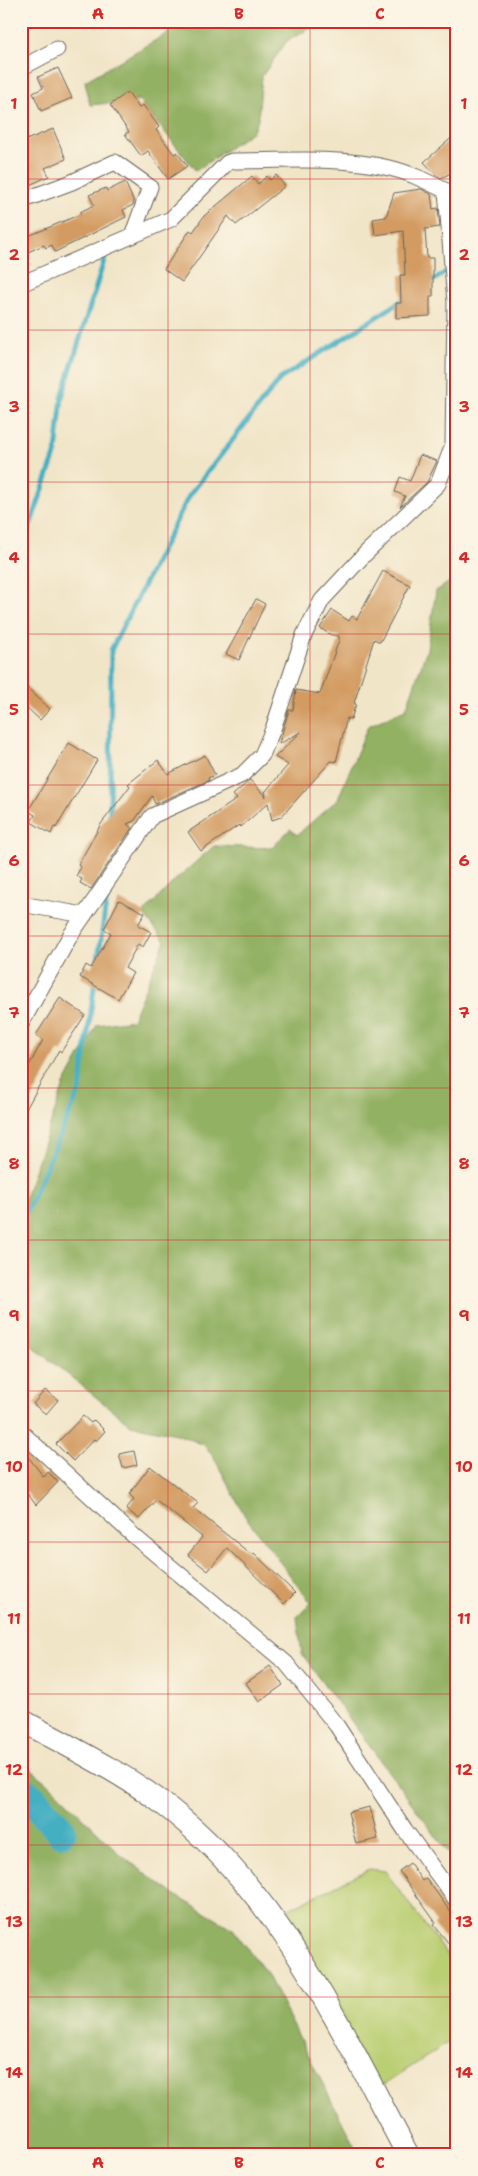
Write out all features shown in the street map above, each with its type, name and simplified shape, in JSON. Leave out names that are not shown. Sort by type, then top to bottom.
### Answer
[{"type":"street","points":[[21,68],[57,49]]},
{"type":"street","points":[[21,284],[171,219],[227,163],[320,161],[366,164],[390,168],[452,186],[454,302],[453,445],[438,484],[365,554],[322,600],[304,635],[273,729],[262,755],[242,775],[152,816],[70,936],[21,1024]]},
{"type":"street","points":[[21,201],[72,182],[115,162],[150,187],[132,236]]},
{"type":"street","points":[[21,904],[84,915]]},
{"type":"street","points":[[21,1432],[135,1537],[286,1664],[337,1726],[404,1830],[457,1901]]},
{"type":"street","points":[[21,1720],[84,1754],[158,1800],[218,1851],[268,1910],[314,1980],[408,2155]]},
{"type":"green space","points":[[175,21],[324,21],[287,41],[262,76],[258,119],[253,131],[196,171],[139,100],[90,105],[85,81],[175,29]]},
{"type":"green space","points":[[457,577],[457,1865],[302,1654],[297,1617],[311,1603],[245,1516],[212,1454],[202,1444],[177,1434],[131,1425],[27,1342],[21,1330],[21,1209],[64,1085],[97,1025],[132,1020],[165,941],[143,914],[173,882],[214,846],[272,848],[290,829],[297,835],[338,799],[368,726],[406,709],[427,649],[436,591]]},
{"type":"green space","points":[[21,1762],[47,1782],[122,1856],[175,1895],[233,1929],[267,1974],[359,2155],[21,2155]]},
{"type":"green space","points":[[369,1869],[385,1871],[457,1968],[457,2037],[380,2087],[277,1915]]},
{"type":"building","points":[[58,68],[72,98],[41,111],[33,93],[43,88],[38,77]]},
{"type":"building","points":[[128,92],[139,108],[143,105],[159,127],[156,130],[174,154],[177,152],[187,166],[168,179],[148,151],[141,156],[125,134],[129,132],[110,105]]},
{"type":"building","points":[[53,129],[66,159],[45,168],[49,176],[21,189],[21,142]]},
{"type":"building","points":[[457,133],[457,170],[441,178],[424,162]]},
{"type":"building","points":[[276,175],[285,186],[236,225],[228,216],[182,282],[164,269],[190,230],[193,232],[204,216],[252,176],[258,184],[267,176],[270,180]]},
{"type":"building","points":[[125,182],[134,202],[133,205],[123,210],[126,217],[55,252],[52,245],[46,248],[44,245],[21,255],[21,239],[81,214],[80,212],[94,205],[89,195],[106,188],[107,191]]},
{"type":"building","points":[[421,189],[431,194],[433,209],[438,208],[440,227],[425,229],[427,258],[433,258],[433,296],[430,296],[430,316],[396,318],[396,303],[401,303],[400,275],[405,275],[403,231],[375,235],[373,219],[386,217],[394,193]]},
{"type":"building","points":[[420,455],[437,461],[427,482],[400,507],[405,496],[395,492],[400,477],[410,481]]},
{"type":"building","points":[[383,571],[410,585],[380,642],[374,639],[354,703],[356,704],[351,719],[347,718],[336,762],[331,761],[281,817],[272,820],[268,803],[241,827],[239,825],[201,851],[188,832],[237,799],[233,795],[250,780],[266,797],[265,792],[288,765],[275,757],[301,732],[279,744],[289,710],[293,710],[296,690],[320,694],[339,640],[339,636],[331,635],[320,628],[332,610],[349,621],[352,616],[357,619]]},
{"type":"building","points":[[256,599],[265,604],[239,660],[226,654]]},
{"type":"building","points":[[21,682],[50,709],[40,720],[21,702]]},
{"type":"building","points":[[69,743],[97,760],[51,834],[31,822],[35,815],[28,811]]},
{"type":"building","points":[[205,755],[215,775],[208,778],[209,780],[155,804],[152,796],[134,821],[127,824],[132,828],[91,889],[80,883],[82,879],[76,876],[81,867],[78,865],[101,824],[130,786],[128,784],[158,760],[168,774]]},
{"type":"building","points":[[119,900],[145,913],[138,925],[151,932],[143,947],[138,944],[125,968],[133,973],[118,999],[80,977],[86,965],[91,968],[111,933],[104,929]]},
{"type":"building","points":[[60,998],[85,1015],[61,1052],[59,1050],[21,1118],[21,1080],[43,1040],[36,1035]]},
{"type":"building","points":[[45,1390],[58,1400],[46,1414],[33,1404]]},
{"type":"building","points":[[83,1416],[91,1423],[94,1420],[105,1431],[96,1441],[94,1439],[73,1461],[56,1444]]},
{"type":"building","points":[[21,1448],[44,1477],[48,1472],[58,1482],[36,1505],[21,1485]]},
{"type":"building","points":[[134,1451],[137,1465],[123,1468],[119,1454]]},
{"type":"building","points":[[150,1466],[198,1503],[193,1508],[252,1555],[254,1553],[295,1593],[284,1604],[227,1548],[208,1571],[188,1555],[202,1537],[156,1500],[139,1519],[126,1509],[134,1499],[129,1494]]},
{"type":"building","points":[[270,1666],[283,1685],[259,1702],[246,1683]]},
{"type":"building","points":[[370,1807],[378,1839],[356,1844],[348,1812]]},
{"type":"building","points":[[410,1863],[422,1881],[426,1878],[457,1921],[457,1954],[434,1925],[436,1923],[399,1871]]},
{"type":"waterway","points":[[21,542],[27,534],[56,452],[62,397],[107,251]]},
{"type":"waterway","points":[[428,284],[450,269]]},
{"type":"waterway","points":[[110,818],[111,650],[189,496],[280,379],[406,298]]},
{"type":"waterway","points":[[98,960],[108,889]]},
{"type":"waterway","points":[[21,1224],[80,1090],[95,981]]},
{"type":"waterway","points":[[21,1790],[31,1798],[61,1831]]}]
